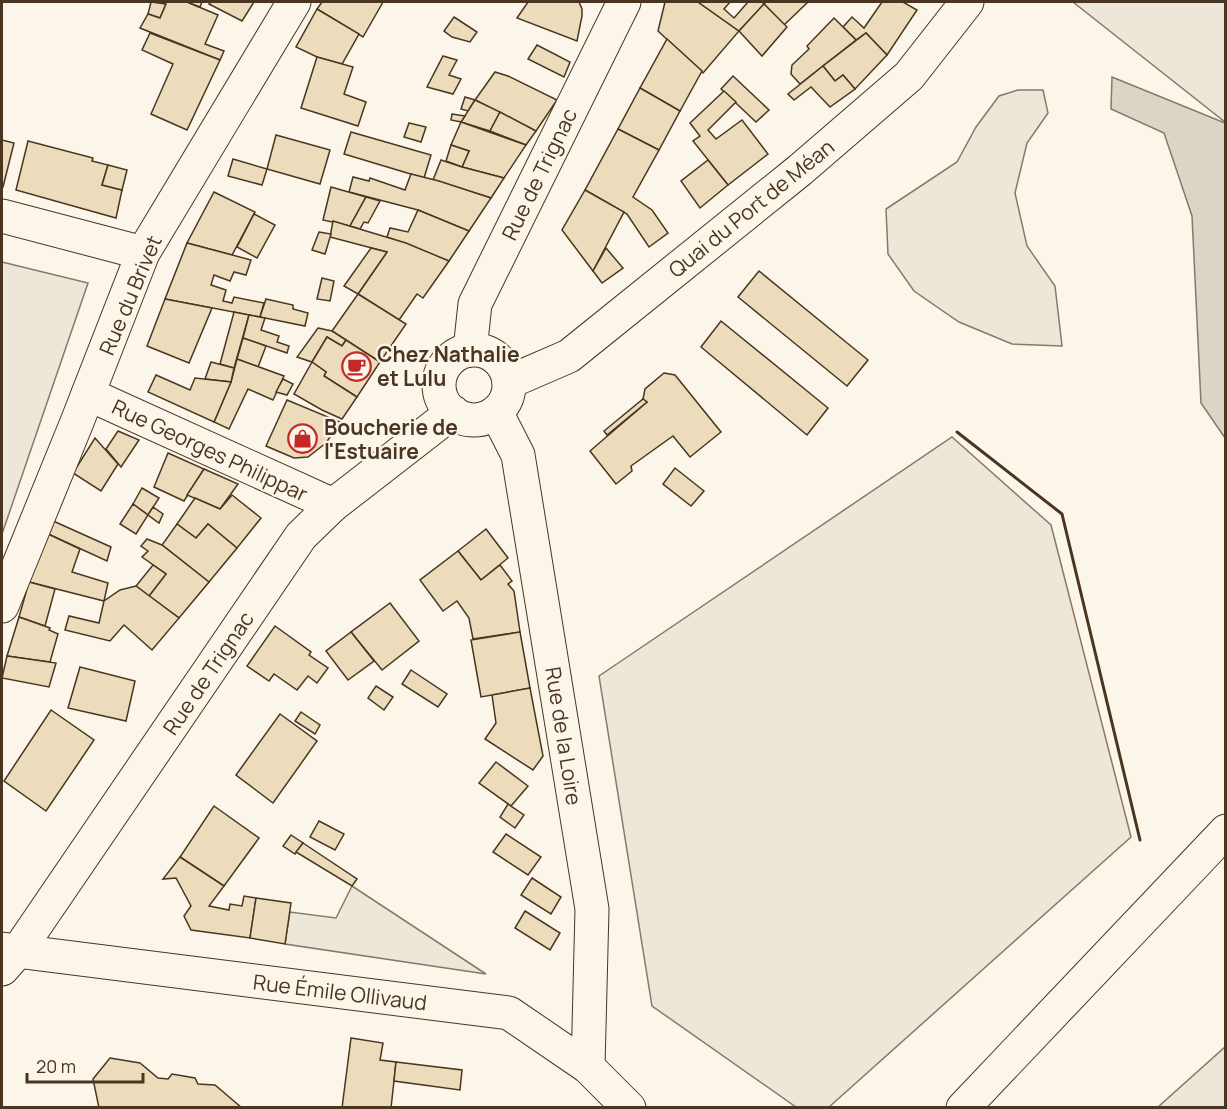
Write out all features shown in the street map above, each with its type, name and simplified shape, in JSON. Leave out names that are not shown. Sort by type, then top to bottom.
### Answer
[{"type":"street","name":"Rue du Brivet","points":[[2,606],[143,253],[294,2]]},
{"type":"street","name":"Rue de Trignac","points":[[470,350],[475,304],[624,2]]},
{"type":"street","name":"Quai du Port de Méan","points":[[509,382],[569,356],[800,170],[909,76],[967,2]]},
{"type":"street","points":[[2,216],[143,253]]},
{"type":"street","points":[[470,350],[492,355],[507,371],[509,382],[507,399],[496,412],[475,420],[463,418],[453,412],[445,404],[440,393],[443,370],[459,353],[470,350]]},
{"type":"street","name":"Rue Georges Philippar","points":[[88,394],[333,506]]},
{"type":"street","name":"Rue de Trignac","points":[[7,956],[301,536],[333,506],[453,412]]},
{"type":"street","name":"Rue de la Loire","points":[[496,412],[518,455],[592,909],[588,1067]]},
{"type":"street","points":[[963,1107],[1226,831]]},
{"type":"street","name":"Rue Émile Ollivaud","points":[[7,956],[509,1013],[588,1067],[629,1107]]},
{"type":"shaded area","points":[[1073,2],[1225,2],[1225,122]]},
{"type":"shaded area","points":[[1112,77],[1225,123],[1225,438],[1201,403],[1192,216],[1164,133],[1111,109]]},
{"type":"shaded area","points":[[1018,90],[1043,90],[1048,113],[1027,143],[1015,193],[1027,246],[1055,286],[1062,346],[1012,344],[959,322],[914,291],[888,254],[886,209],[957,162],[976,127],[999,96]]},
{"type":"shaded area","points":[[2,262],[88,283],[2,534]]},
{"type":"shaded area","points":[[952,437],[1051,525],[1131,837],[829,1107],[796,1107],[652,1006],[599,676]]},
{"type":"shaded area","points":[[352,886],[486,974],[285,944],[290,912],[336,918]]},
{"type":"shaded area","points":[[1225,1047],[1225,1107],[1158,1107]]},
{"type":"building","points":[[151,2],[166,4],[160,18],[148,14]]},
{"type":"building","points":[[159,2],[187,2],[218,15],[205,44],[224,51],[220,60],[140,28],[148,14],[160,18],[166,4]]},
{"type":"building","points":[[187,2],[202,2],[200,7]]},
{"type":"building","points":[[211,2],[254,2],[242,21],[209,4]]},
{"type":"building","points":[[322,2],[383,2],[363,37],[317,9]]},
{"type":"building","points":[[528,2],[579,2],[582,16],[577,41],[517,18]]},
{"type":"building","points":[[665,2],[698,2],[739,31],[703,73],[658,31]]},
{"type":"building","points":[[698,2],[730,2],[724,9],[734,18],[748,2],[764,4],[739,31]]},
{"type":"building","points":[[766,2],[808,2],[784,25],[764,4]]},
{"type":"building","points":[[882,2],[903,2],[917,10],[887,55],[866,33],[856,40],[843,27],[852,17],[864,28]]},
{"type":"building","points":[[764,4],[787,27],[762,56],[739,31]]},
{"type":"building","points":[[317,9],[359,34],[342,64],[317,57],[296,47]]},
{"type":"building","points":[[454,17],[477,32],[470,42],[452,37],[444,31]]},
{"type":"building","points":[[834,18],[856,40],[800,84],[791,74],[792,65],[809,49],[807,46]]},
{"type":"building","points":[[150,33],[220,60],[187,130],[151,114],[173,64],[142,50]]},
{"type":"building","points":[[866,33],[887,55],[855,89],[843,75],[835,81],[823,66]]},
{"type":"building","points":[[667,39],[702,71],[680,111],[640,88]]},
{"type":"building","points":[[537,45],[570,62],[564,77],[528,59]]},
{"type":"building","points":[[443,56],[457,60],[449,75],[461,79],[453,94],[427,87]]},
{"type":"building","points":[[317,57],[353,67],[344,94],[366,102],[358,126],[301,108]]},
{"type":"building","points":[[823,66],[835,81],[843,75],[855,89],[830,107],[811,87],[794,100],[788,94]]},
{"type":"building","points":[[495,72],[557,100],[536,131],[475,100]]},
{"type":"building","points":[[733,76],[769,110],[756,122],[721,89]]},
{"type":"building","points":[[640,88],[680,111],[659,150],[618,129]]},
{"type":"building","points":[[724,91],[736,102],[708,130],[716,139],[742,120],[768,154],[728,185],[693,141],[700,136],[690,123]]},
{"type":"building","points":[[465,97],[475,100],[468,111],[461,109]]},
{"type":"building","points":[[475,100],[500,112],[490,131],[461,122]]},
{"type":"building","points":[[500,112],[536,131],[526,145],[490,131]]},
{"type":"building","points":[[452,114],[465,116],[461,122],[451,120]]},
{"type":"building","points":[[461,122],[526,145],[504,178],[462,167],[469,151],[451,145]]},
{"type":"building","points":[[409,123],[426,127],[421,142],[404,137]]},
{"type":"building","points":[[618,129],[659,150],[633,197],[652,210],[668,233],[649,247],[627,214],[585,190]]},
{"type":"building","points":[[351,132],[431,155],[424,178],[344,154]]},
{"type":"building","points":[[276,135],[330,150],[320,184],[267,169]]},
{"type":"building","points":[[2,140],[14,143],[3,187],[2,187]]},
{"type":"building","points":[[28,141],[93,158],[92,161],[108,165],[102,185],[122,190],[116,218],[16,190]]},
{"type":"building","points":[[451,145],[469,151],[462,167],[446,161]]},
{"type":"building","points":[[233,159],[267,169],[262,185],[228,176]]},
{"type":"building","points":[[441,160],[504,178],[491,198],[433,180]]},
{"type":"building","points":[[708,160],[728,185],[700,208],[681,181]]},
{"type":"building","points":[[108,165],[127,170],[122,190],[102,185]]},
{"type":"building","points":[[411,174],[491,198],[469,231],[418,210],[349,192],[353,177],[369,181],[370,178],[405,190]]},
{"type":"building","points":[[331,187],[366,197],[350,226],[323,220]]},
{"type":"building","points":[[585,190],[624,212],[593,271],[562,230]]},
{"type":"building","points":[[214,192],[255,212],[232,255],[187,243]]},
{"type":"building","points":[[366,197],[380,201],[368,223],[364,222],[360,229],[350,226]]},
{"type":"building","points":[[418,210],[469,231],[449,261],[387,237],[390,228],[408,232]]},
{"type":"building","points":[[254,214],[275,225],[257,258],[237,247]]},
{"type":"building","points":[[333,221],[406,243],[449,261],[423,298],[417,294],[399,320],[358,294],[387,252],[330,237]]},
{"type":"building","points":[[319,232],[331,234],[325,254],[312,250]]},
{"type":"building","points":[[187,243],[251,260],[246,275],[234,272],[230,281],[214,275],[211,285],[226,290],[223,301],[232,303],[234,297],[264,303],[260,317],[165,299]]},
{"type":"building","points":[[371,248],[387,252],[358,294],[344,286]]},
{"type":"building","points":[[606,248],[623,268],[602,283],[593,271]]},
{"type":"building","points":[[759,271],[868,360],[847,386],[738,297]]},
{"type":"building","points":[[322,278],[334,281],[330,301],[317,299]]},
{"type":"building","points":[[358,294],[406,324],[380,362],[332,331]]},
{"type":"building","points":[[165,299],[212,308],[189,363],[147,346]]},
{"type":"building","points":[[266,299],[293,305],[293,309],[308,313],[305,326],[260,317]]},
{"type":"building","points":[[234,312],[249,315],[234,368],[220,364]]},
{"type":"building","points":[[249,315],[265,318],[261,330],[279,336],[277,342],[289,346],[287,353],[243,338]]},
{"type":"building","points":[[721,321],[828,408],[807,435],[701,347]]},
{"type":"building","points":[[318,328],[332,331],[346,340],[342,346],[327,337],[312,362],[297,357]]},
{"type":"building","points":[[327,337],[342,346],[346,340],[380,362],[357,397],[324,376],[326,372],[312,362]]},
{"type":"building","points":[[243,338],[266,346],[258,367],[237,359]]},
{"type":"building","points":[[237,359],[284,376],[273,400],[248,389],[229,429],[214,422],[231,382]]},
{"type":"building","points":[[211,362],[234,368],[231,382],[205,379]]},
{"type":"building","points":[[312,362],[326,372],[324,376],[357,397],[342,419],[294,394]]},
{"type":"building","points":[[664,373],[675,375],[721,432],[690,457],[673,436],[631,466],[632,471],[616,484],[590,451],[647,402],[643,399],[645,389]]},
{"type":"building","points":[[156,375],[190,390],[195,378],[231,382],[214,422],[148,392]]},
{"type":"building","points":[[283,379],[293,384],[287,395],[276,392]]},
{"type":"building","points":[[643,399],[647,402],[607,435],[604,431]]},
{"type":"building","points":[[287,400],[340,422],[326,443],[308,457],[294,458],[266,446]]},
{"type":"building","points":[[118,431],[139,440],[121,467],[106,449]]},
{"type":"building","points":[[95,438],[118,464],[101,491],[73,473]]},
{"type":"building","points":[[168,453],[204,469],[184,501],[154,487]]},
{"type":"building","points":[[675,468],[704,491],[691,506],[663,484]]},
{"type":"building","points":[[204,469],[238,484],[220,509],[187,495]]},
{"type":"building","points":[[142,488],[159,498],[148,515],[133,504]]},
{"type":"building","points":[[232,495],[261,518],[237,548],[208,524],[196,538],[177,524],[195,498],[220,509]]},
{"type":"building","points":[[133,504],[148,515],[136,534],[120,524]]},
{"type":"building","points":[[153,507],[163,514],[159,523],[148,515]]},
{"type":"building","points":[[51,520],[111,547],[107,561],[46,533]]},
{"type":"building","points":[[177,524],[196,538],[208,524],[237,548],[209,582],[162,545]]},
{"type":"building","points":[[486,529],[508,558],[481,580],[458,551]]},
{"type":"building","points":[[46,533],[80,549],[72,572],[108,583],[104,601],[29,582]]},
{"type":"building","points":[[147,539],[162,545],[209,582],[179,618],[149,596],[166,574],[142,557],[148,551],[141,546]]},
{"type":"building","points":[[458,551],[481,580],[500,565],[512,581],[508,584],[514,591],[520,632],[473,639],[469,618],[457,601],[443,611],[420,580]]},
{"type":"building","points":[[153,565],[166,574],[149,596],[136,586]]},
{"type":"building","points":[[29,582],[55,589],[45,626],[19,617]]},
{"type":"building","points":[[136,586],[179,618],[152,650],[124,625],[110,641],[65,630],[69,616],[99,623],[104,601],[120,590]]},
{"type":"building","points":[[390,603],[419,641],[382,670],[351,632]]},
{"type":"building","points":[[19,617],[50,628],[49,630],[58,634],[50,662],[7,656]]},
{"type":"building","points":[[275,626],[311,652],[309,655],[328,668],[317,683],[308,676],[297,690],[274,674],[269,681],[247,666]]},
{"type":"building","points":[[351,632],[374,661],[348,680],[326,651]]},
{"type":"building","points":[[520,632],[530,688],[481,697],[471,640]]},
{"type":"building","points":[[7,656],[56,663],[49,687],[2,678]]},
{"type":"building","points":[[80,667],[135,681],[126,721],[68,708]]},
{"type":"building","points":[[411,670],[447,694],[438,707],[402,684]]},
{"type":"building","points":[[376,686],[393,697],[384,710],[368,698]]},
{"type":"building","points":[[530,688],[543,756],[533,770],[485,739],[496,723],[492,695]]},
{"type":"building","points":[[51,710],[94,740],[46,811],[4,781]]},
{"type":"building","points":[[301,712],[320,725],[315,734],[295,721]]},
{"type":"building","points":[[280,714],[317,741],[273,803],[236,775]]},
{"type":"building","points":[[496,762],[528,786],[511,806],[479,783]]},
{"type":"building","points":[[508,804],[524,815],[515,828],[500,817]]},
{"type":"building","points":[[214,806],[259,838],[224,886],[180,857]]},
{"type":"building","points":[[319,821],[344,834],[335,850],[310,837]]},
{"type":"building","points":[[506,834],[541,857],[528,875],[493,852]]},
{"type":"building","points":[[291,835],[303,843],[295,854],[283,846]]},
{"type":"building","points":[[303,843],[357,879],[352,886],[296,852]]},
{"type":"building","points":[[180,857],[224,886],[209,906],[229,910],[230,904],[242,906],[244,896],[256,898],[250,938],[191,930],[184,916],[191,906],[176,878],[163,879]]},
{"type":"building","points":[[532,878],[561,897],[551,914],[521,895]]},
{"type":"building","points":[[256,898],[291,903],[285,944],[250,938]]},
{"type":"building","points":[[525,911],[560,933],[550,950],[515,928]]},
{"type":"building","points":[[351,1038],[383,1043],[380,1060],[396,1062],[391,1108],[342,1108]]},
{"type":"building","points":[[110,1058],[140,1063],[158,1078],[168,1079],[172,1074],[195,1078],[198,1084],[215,1085],[242,1108],[99,1108],[93,1079]]},
{"type":"building","points":[[396,1062],[462,1070],[460,1090],[394,1081]]},
{"type":"wall","points":[[957,432],[1062,514],[1140,840]]},
{"type":"place","name":"Chez Nathalie et Lulu","points":[[356,366]]},
{"type":"place","name":"Boucherie de l'Estuaire","points":[[303,439]]}]
